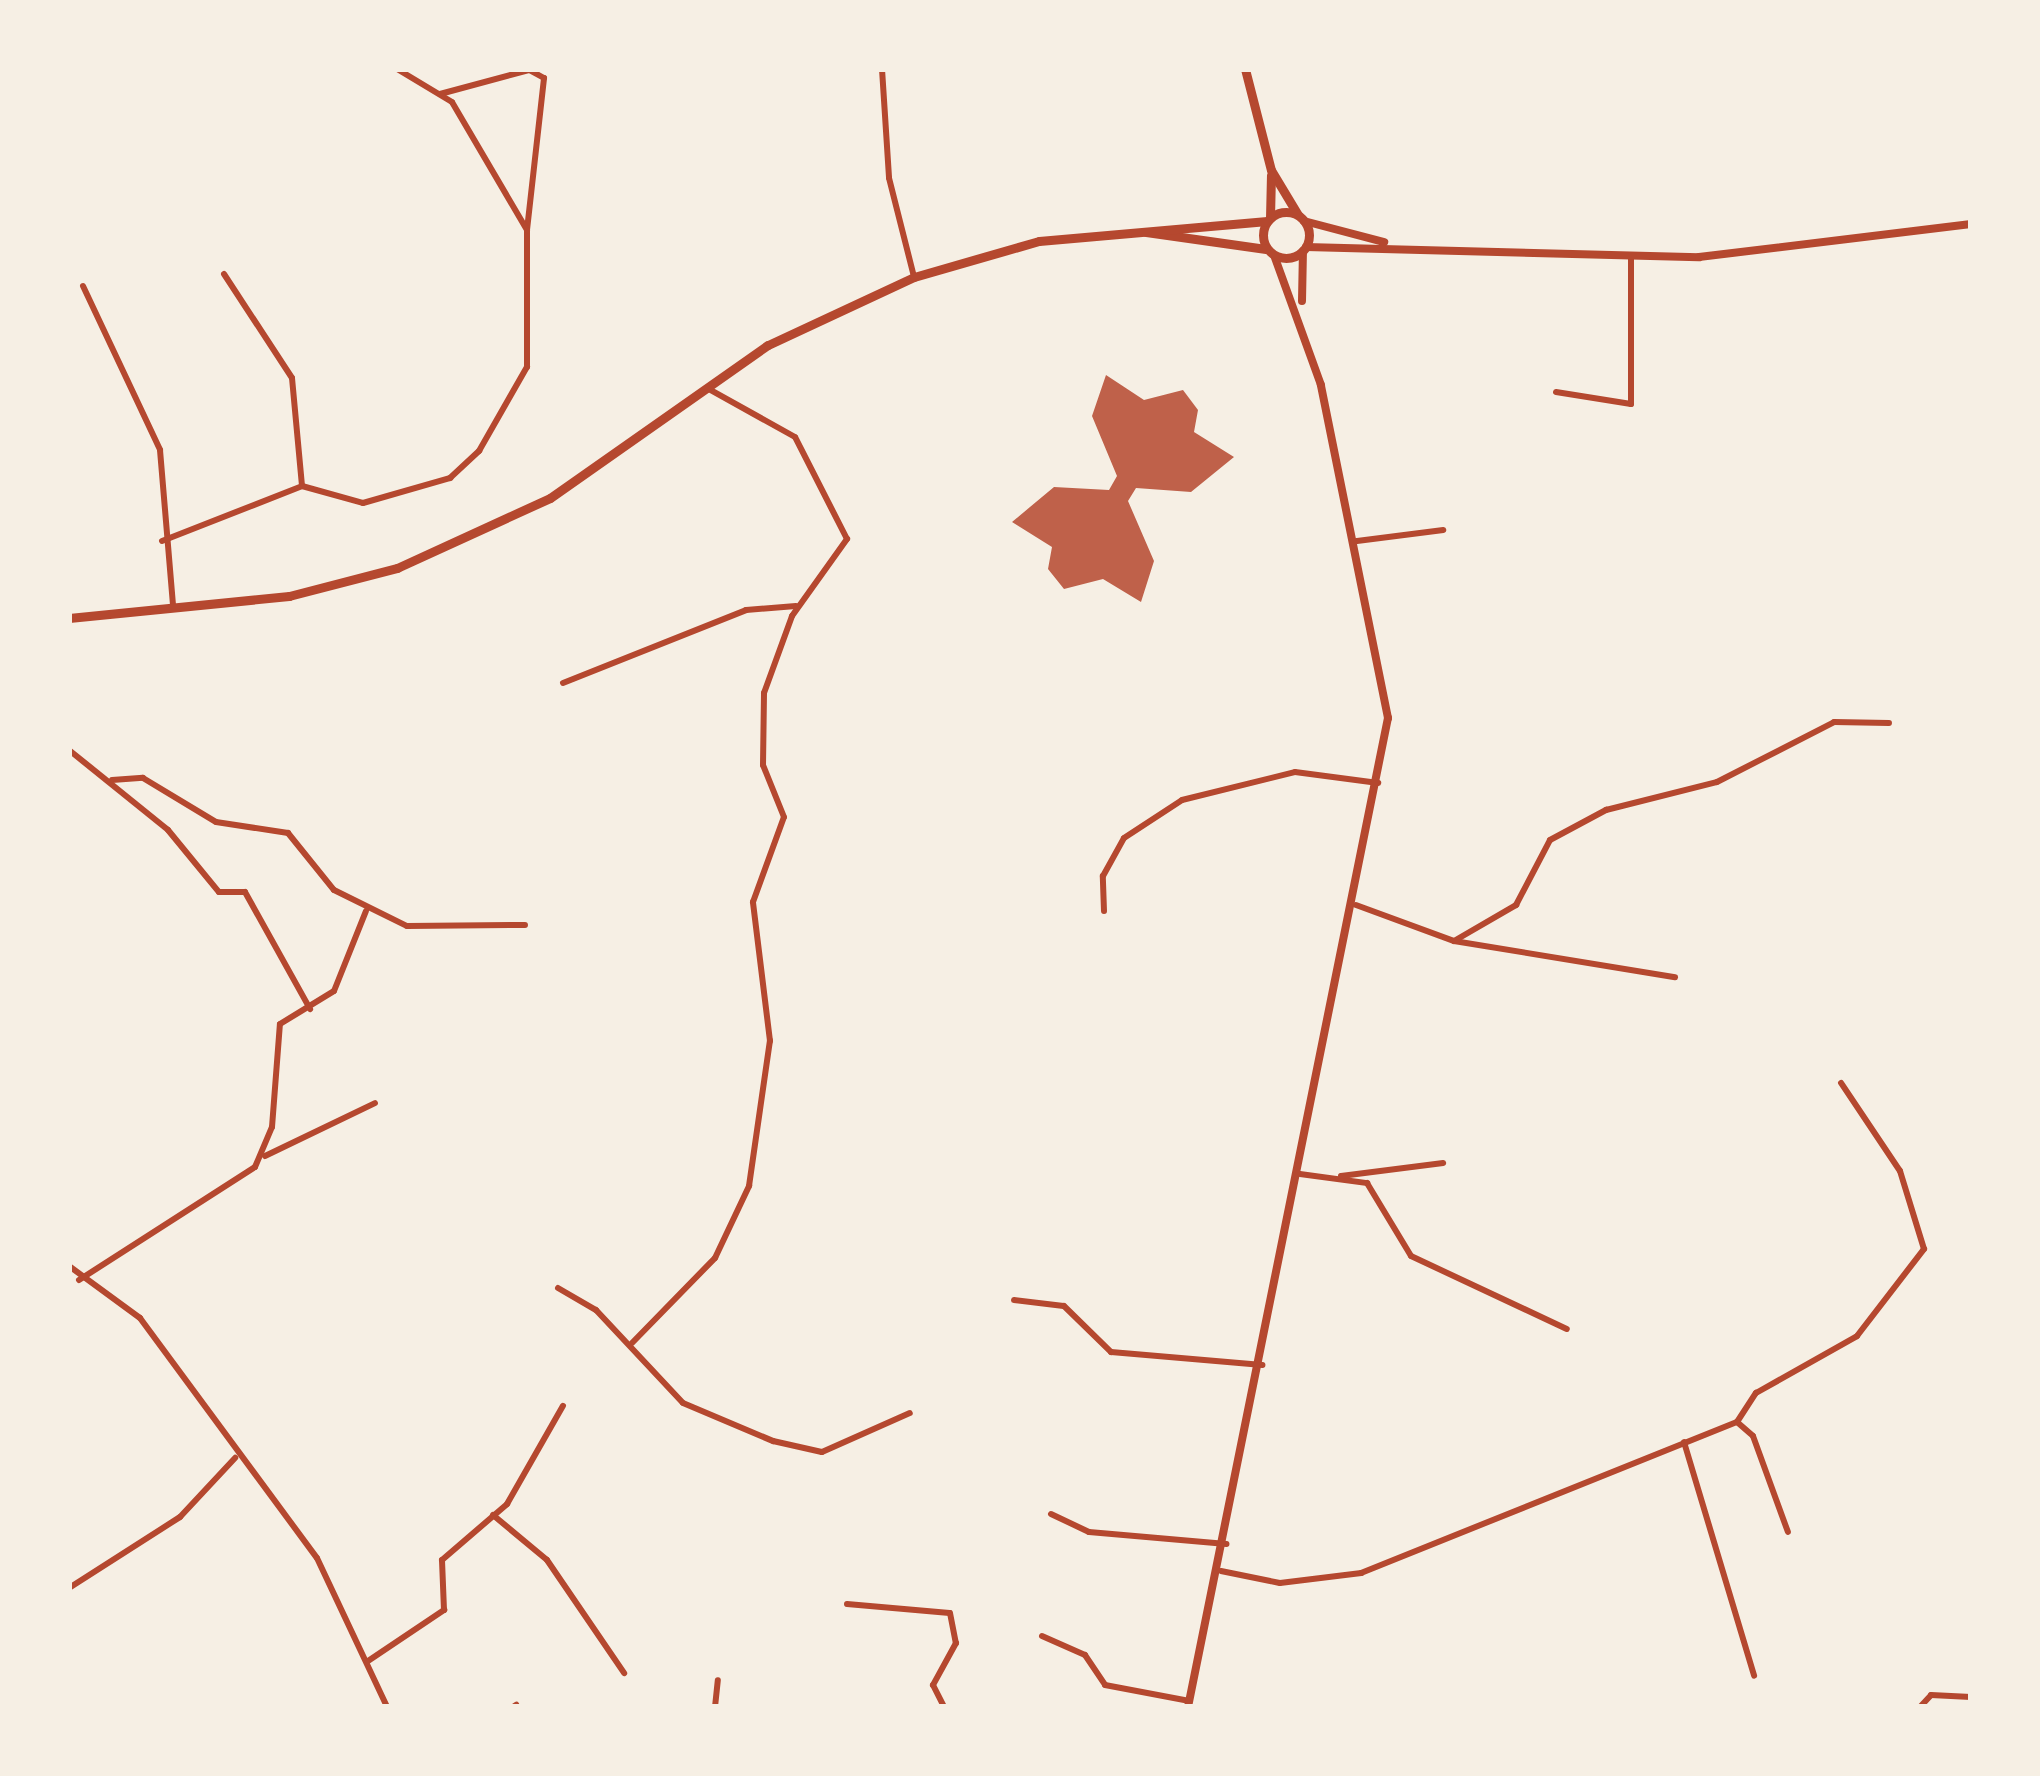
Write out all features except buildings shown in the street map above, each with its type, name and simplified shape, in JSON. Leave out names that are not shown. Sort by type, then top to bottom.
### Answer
[{"type":"main road","points":[[1245,69],[1271,170],[1270,252],[1302,309]]},
{"type":"main road","points":[[1189,1704],[1221,1571],[1356,905],[1388,699],[1302,309],[1301,218],[1271,170]]},
{"type":"main road","points":[[69,618],[289,596],[480,535],[807,322],[914,277],[1039,241],[1301,218],[1391,244]]},
{"type":"main road","points":[[1129,230],[1270,252],[1391,244],[1631,260],[1971,224]]},
{"type":"street","points":[[398,69],[440,94],[527,230]]},
{"type":"street","points":[[882,69],[890,178],[914,277]]},
{"type":"street","points":[[162,541],[302,486],[395,500],[463,471],[527,367],[527,230],[544,78],[528,70],[440,94]]},
{"type":"street","points":[[1556,392],[1631,404],[1631,260]]},
{"type":"street","points":[[224,274],[292,378],[302,486]]},
{"type":"street","points":[[83,286],[160,450],[162,541],[173,610]]},
{"type":"street","points":[[632,1343],[716,1258],[749,1186],[770,1041],[753,902],[784,817],[763,765],[764,693],[798,605],[836,565],[845,521],[795,437],[704,386]]},
{"type":"street","points":[[1357,542],[1443,530]]},
{"type":"street","points":[[563,683],[746,610],[798,605]]},
{"type":"street","points":[[1454,940],[1516,905],[1550,840],[1606,810],[1717,782],[1834,722],[1889,723]]},
{"type":"street","points":[[69,750],[112,780],[219,892],[245,892],[310,1009]]},
{"type":"street","points":[[1104,911],[1103,876],[1124,838],[1198,793],[1320,771],[1378,783]]},
{"type":"street","points":[[112,780],[143,778],[216,822],[288,833],[316,875],[366,911],[428,928],[525,925]]},
{"type":"street","points":[[1356,905],[1454,940],[1675,977]]},
{"type":"street","points":[[262,1157],[273,1042],[285,1019],[310,1009],[338,986],[366,911]]},
{"type":"street","points":[[1221,1571],[1280,1583],[1361,1573],[1737,1422],[1756,1393],[1856,1336],[1924,1249],[1900,1171],[1841,1083]]},
{"type":"street","points":[[79,1280],[262,1157],[375,1103]]},
{"type":"street","points":[[1300,1174],[1341,1176],[1444,1163]]},
{"type":"street","points":[[1341,1176],[1381,1196],[1411,1256],[1568,1329]]},
{"type":"street","points":[[69,1266],[79,1280],[140,1318],[236,1458],[317,1558],[387,1707]]},
{"type":"street","points":[[558,1288],[632,1343],[683,1403],[773,1442],[822,1452],[910,1413]]},
{"type":"street","points":[[1014,1300],[1064,1306],[1111,1352],[1262,1365]]},
{"type":"street","points":[[368,1661],[444,1610],[440,1564],[493,1515],[563,1406]]},
{"type":"street","points":[[1737,1422],[1753,1436],[1788,1532]]},
{"type":"street","points":[[1684,1442],[1754,1676]]},
{"type":"street","points":[[69,1588],[180,1517],[236,1458]]},
{"type":"street","points":[[1051,1514],[1089,1532],[1226,1544]]},
{"type":"street","points":[[493,1515],[547,1560],[624,1672]]},
{"type":"street","points":[[848,1604],[950,1613],[956,1643],[933,1685],[944,1707]]},
{"type":"street","points":[[1042,1636],[1085,1655],[1106,1685],[1189,1704]]},
{"type":"street","points":[[716,1707],[718,1680]]},
{"type":"street","points":[[1920,1707],[1931,1695],[1971,1697]]}]
